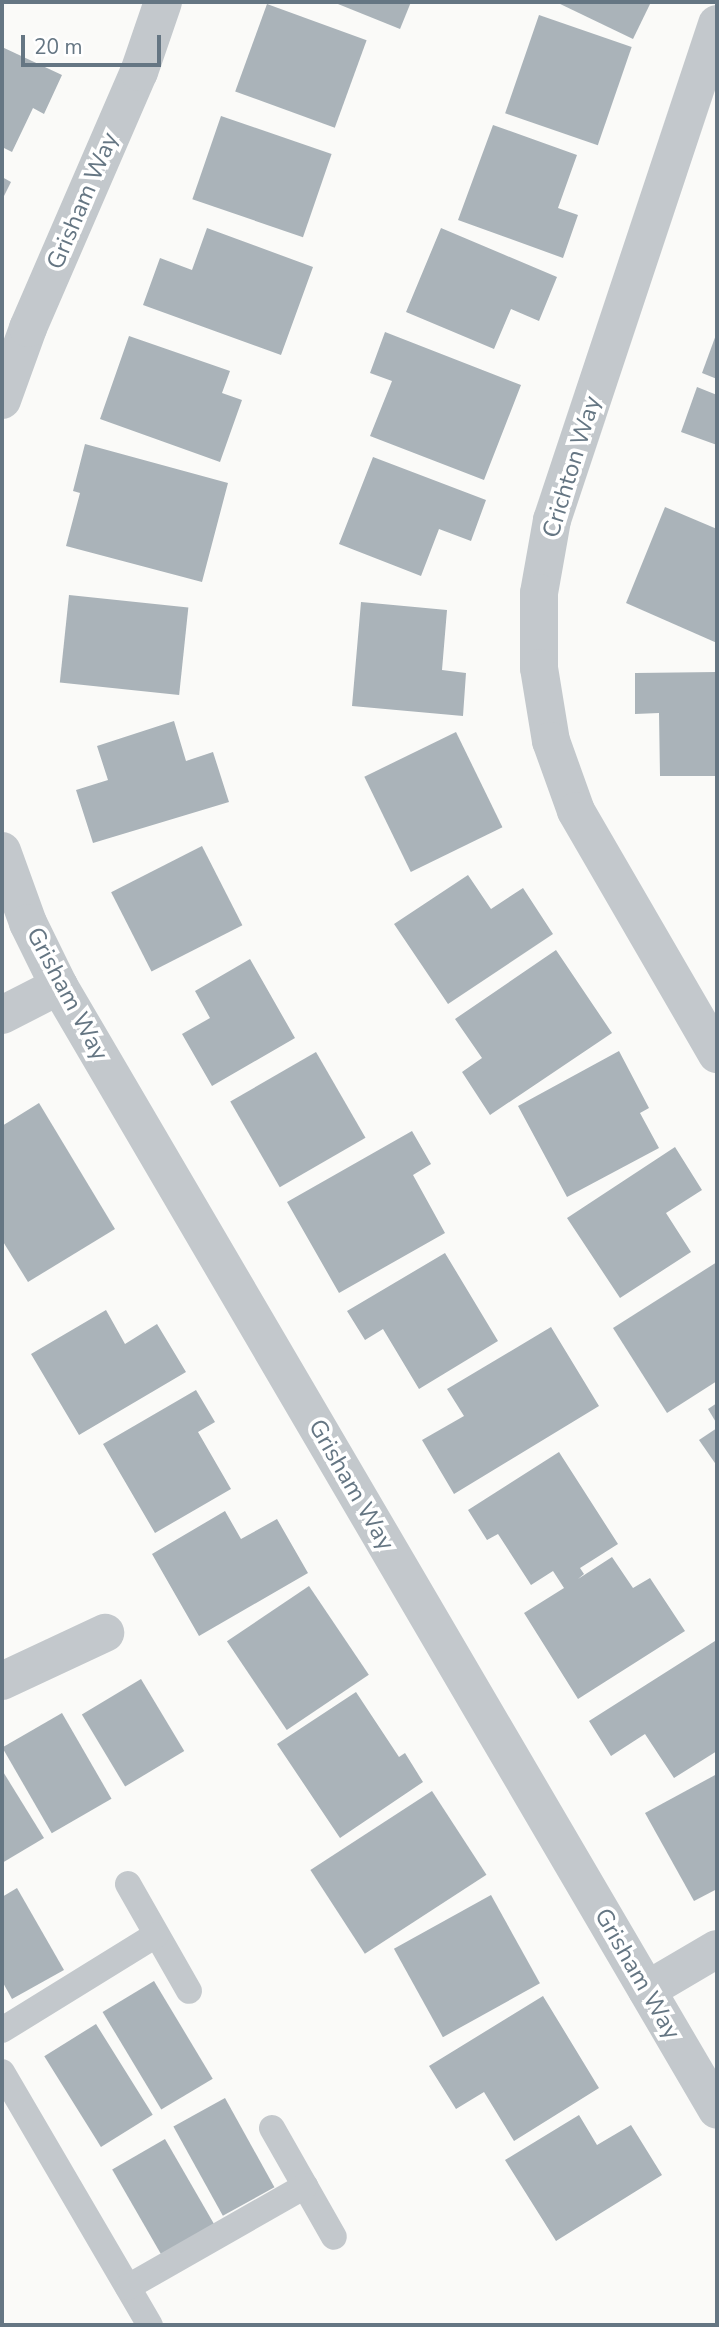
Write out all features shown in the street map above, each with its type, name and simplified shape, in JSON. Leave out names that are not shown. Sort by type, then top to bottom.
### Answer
[{"type":"street","name":"Grisham Way","points":[[2,400],[139,72],[163,2]]},
{"type":"street","name":"Crichton Way","points":[[717,24],[552,520],[539,593],[539,667],[551,741],[576,811],[717,1054]]},
{"type":"street","name":"Grisham Way","points":[[2,851],[28,923],[59,986],[717,2110]]},
{"type":"street","points":[[2,1015],[59,986]]},
{"type":"street","points":[[2,1681],[105,1633]]},
{"type":"street","points":[[647,1990],[717,1949]]},
{"type":"lane","points":[[128,1884],[189,1992]]},
{"type":"lane","points":[[2,2030],[156,1935]]},
{"type":"lane","points":[[6,2088],[150,2325]]},
{"type":"lane","points":[[272,2128],[334,2237]]},
{"type":"lane","points":[[128,2287],[305,2186]]},
{"type":"building","points":[[333,2],[411,2],[400,29]]},
{"type":"building","points":[[556,2],[651,2],[633,39]]},
{"type":"building","points":[[267,4],[367,40],[335,128],[235,91]]},
{"type":"building","points":[[539,15],[632,47],[598,145],[505,113]]},
{"type":"building","points":[[2,47],[62,75],[44,114],[33,108],[12,152],[2,147]]},
{"type":"building","points":[[221,116],[332,154],[303,237],[192,199]]},
{"type":"building","points":[[493,125],[577,155],[558,208],[578,215],[563,258],[458,220]]},
{"type":"building","points":[[2,177],[11,182],[2,200]]},
{"type":"building","points":[[207,228],[313,267],[281,355],[143,305],[160,258],[192,270]]},
{"type":"building","points":[[441,228],[557,277],[539,321],[511,309],[494,349],[406,312]]},
{"type":"building","points":[[385,332],[521,385],[484,480],[370,436],[392,381],[370,373]]},
{"type":"building","points":[[717,332],[717,379],[702,373]]},
{"type":"building","points":[[129,336],[230,371],[222,393],[242,400],[220,462],[100,419]]},
{"type":"building","points":[[697,387],[717,395],[717,445],[681,432]]},
{"type":"building","points":[[85,444],[228,483],[202,582],[66,546],[80,493],[73,491]]},
{"type":"building","points":[[373,457],[486,500],[471,541],[439,529],[421,576],[339,544]]},
{"type":"building","points":[[665,507],[717,529],[717,643],[626,603]]},
{"type":"building","points":[[69,595],[188,608],[179,695],[60,683]]},
{"type":"building","points":[[361,602],[447,610],[442,670],[466,673],[463,716],[352,706]]},
{"type":"building","points":[[717,672],[717,776],[660,776],[659,713],[635,714],[635,673]]},
{"type":"building","points":[[174,721],[186,761],[213,752],[229,802],[93,843],[76,790],[108,780],[97,746]]},
{"type":"building","points":[[456,732],[502,827],[411,872],[364,777]]},
{"type":"building","points":[[202,846],[242,925],[152,972],[111,892]]},
{"type":"building","points":[[468,875],[491,909],[523,888],[553,934],[448,1004],[394,924]]},
{"type":"building","points":[[556,950],[612,1033],[490,1115],[462,1072],[482,1058],[455,1019]]},
{"type":"building","points":[[250,959],[295,1038],[212,1086],[182,1034],[210,1018],[195,991]]},
{"type":"building","points":[[619,1051],[649,1108],[640,1113],[659,1148],[567,1197],[518,1106]]},
{"type":"building","points":[[316,1052],[366,1138],[280,1187],[230,1102]]},
{"type":"building","points":[[39,1103],[115,1229],[28,1282],[2,1240],[2,1126]]},
{"type":"building","points":[[412,1131],[431,1164],[413,1175],[445,1233],[339,1293],[287,1202]]},
{"type":"building","points":[[675,1147],[702,1190],[666,1213],[691,1252],[620,1298],[567,1218]]},
{"type":"building","points":[[445,1253],[498,1341],[419,1389],[383,1329],[365,1340],[347,1311]]},
{"type":"building","points":[[717,1262],[717,1381],[667,1413],[613,1328]]},
{"type":"building","points":[[106,1310],[125,1344],[157,1324],[186,1372],[79,1435],[31,1354]]},
{"type":"building","points":[[551,1327],[599,1406],[454,1494],[422,1440],[464,1416],[447,1389]]},
{"type":"building","points":[[196,1390],[215,1422],[198,1432],[231,1489],[155,1533],[103,1444]]},
{"type":"building","points":[[717,1403],[717,1424],[708,1409]]},
{"type":"building","points":[[717,1428],[717,1466],[699,1440]]},
{"type":"building","points":[[559,1452],[618,1544],[580,1568],[584,1574],[578,1579],[612,1557],[633,1588],[650,1578],[685,1631],[578,1699],[524,1613],[564,1588],[553,1571],[531,1585],[498,1534],[487,1540],[468,1510]]},
{"type":"building","points":[[225,1511],[241,1539],[277,1519],[308,1573],[199,1636],[152,1554]]},
{"type":"building","points":[[309,1586],[369,1675],[287,1730],[227,1641]]},
{"type":"building","points":[[715,1641],[717,1751],[674,1778],[645,1734],[611,1756],[589,1721]]},
{"type":"building","points":[[141,1679],[184,1751],[125,1787],[82,1715]]},
{"type":"building","points":[[356,1692],[399,1757],[405,1753],[423,1782],[340,1838],[277,1744]]},
{"type":"building","points":[[62,1713],[112,1799],[52,1833],[2,1748]]},
{"type":"building","points":[[2,1770],[44,1838],[2,1863]]},
{"type":"building","points":[[717,1774],[717,1889],[694,1901],[645,1813]]},
{"type":"building","points":[[432,1791],[486,1875],[365,1954],[310,1870]]},
{"type":"building","points":[[17,1888],[64,1970],[12,1999],[2,1981],[2,1897]]},
{"type":"building","points":[[491,1895],[540,1983],[443,2037],[394,1949]]},
{"type":"building","points":[[154,1981],[213,2079],[161,2110],[103,2012]]},
{"type":"building","points":[[543,1996],[599,2088],[514,2141],[484,2092],[456,2109],[429,2066]]},
{"type":"building","points":[[96,2024],[153,2115],[101,2147],[44,2056]]},
{"type":"building","points":[[225,2098],[274,2187],[223,2216],[173,2127]]},
{"type":"building","points":[[579,2115],[597,2145],[631,2125],[662,2175],[556,2241],[505,2160]]},
{"type":"building","points":[[165,2139],[218,2230],[165,2260],[112,2170]]}]
